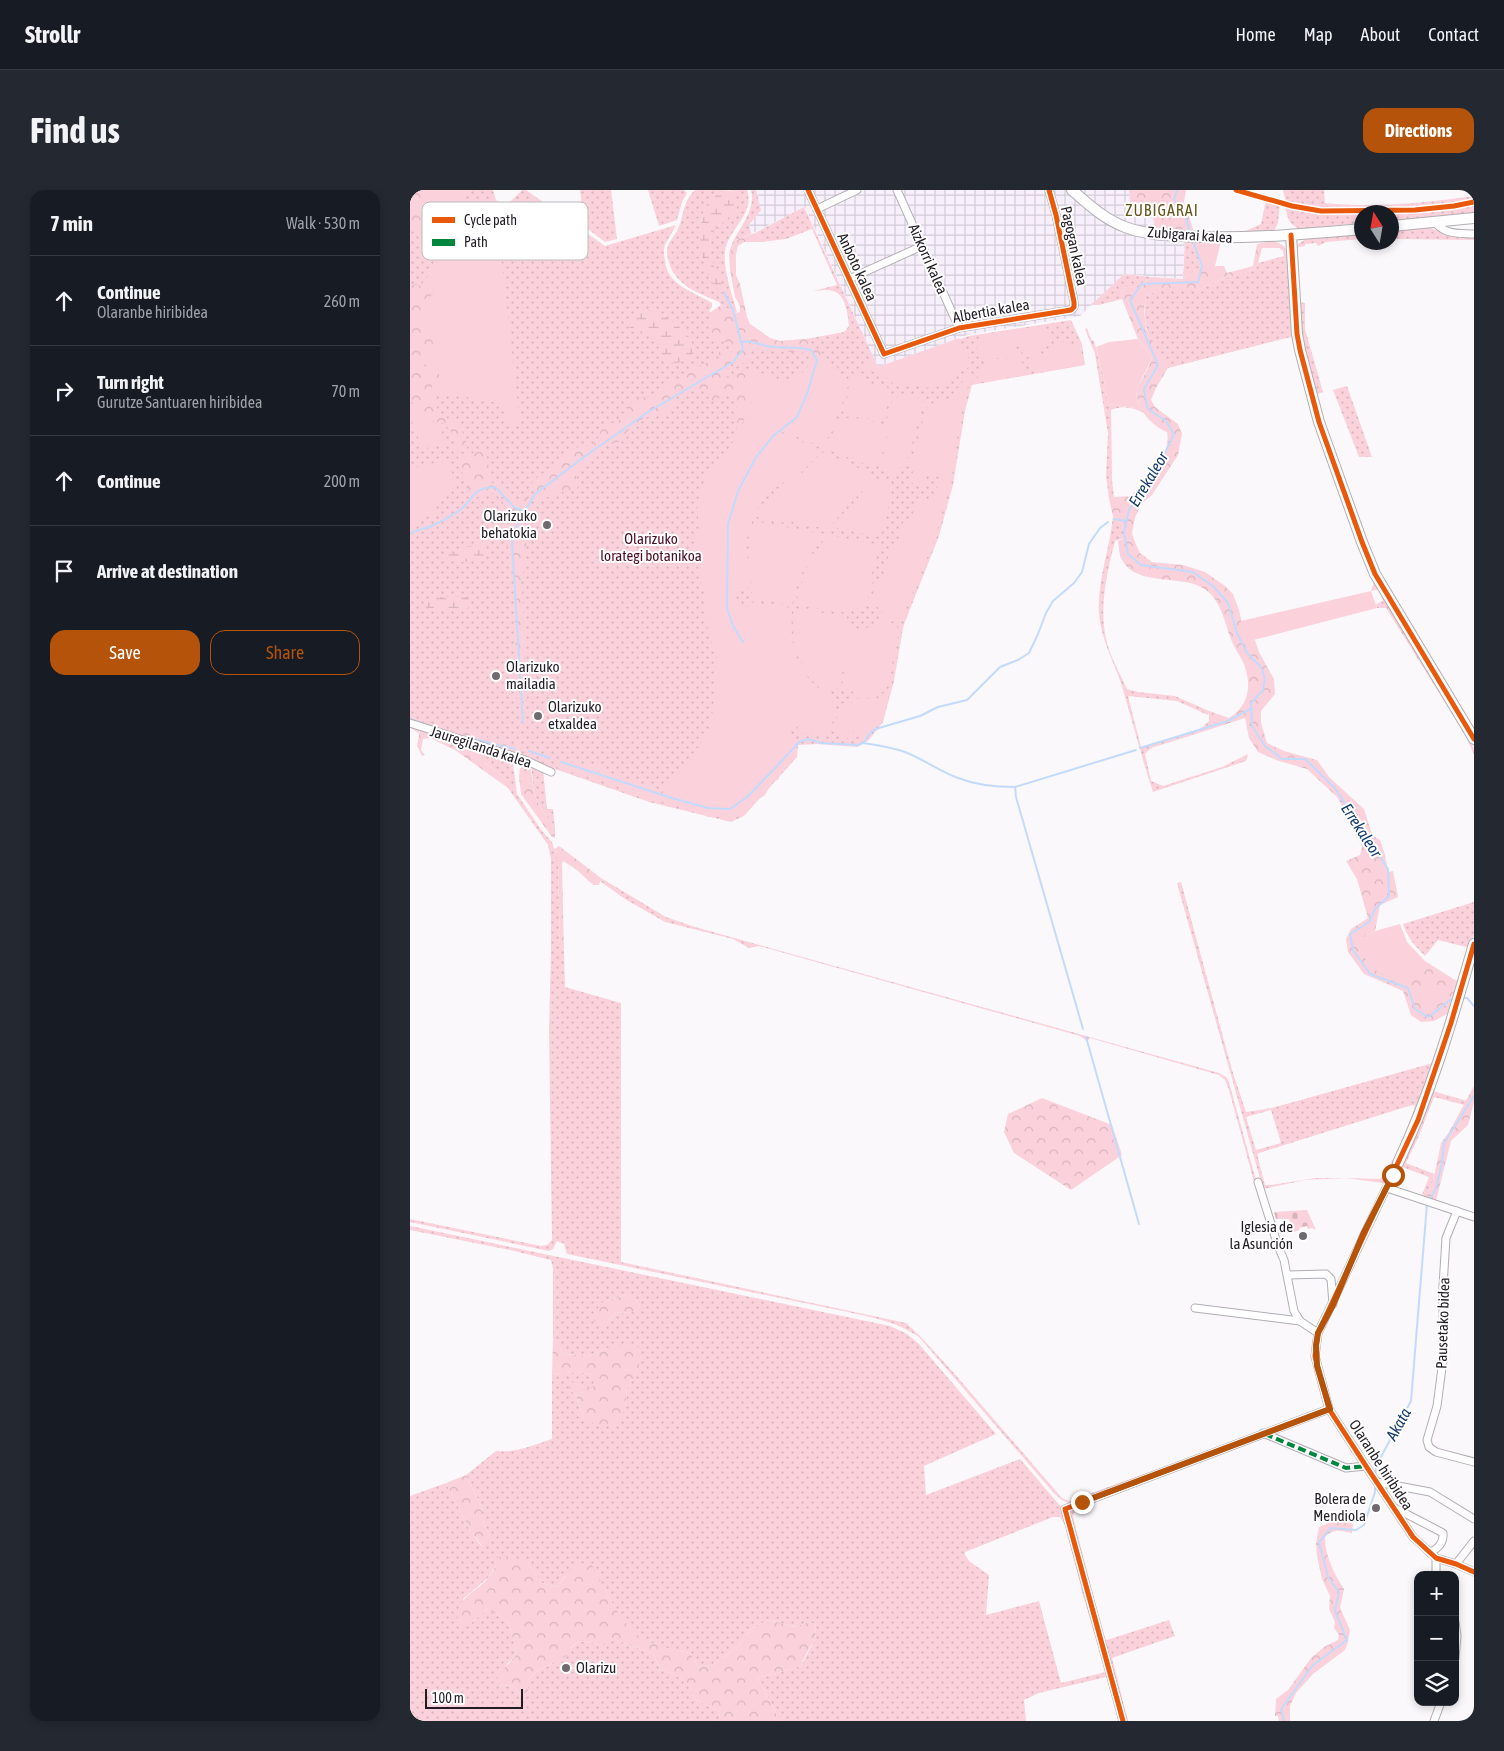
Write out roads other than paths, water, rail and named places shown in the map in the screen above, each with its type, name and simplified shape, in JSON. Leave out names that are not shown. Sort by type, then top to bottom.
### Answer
[{"type":"street","name":"Anboto kalea","points":[[808,190],[884,354]]},
{"type":"street","points":[[817,208],[857,190]]},
{"type":"street","name":"Aizkorri kalea","points":[[897,190],[959,328]]},
{"type":"street","name":"Pagogan kalea","points":[[1049,190],[1056,215],[1074,307]]},
{"type":"street","name":"Zubigarai kalea","points":[[1072,190],[1112,222],[1136,231],[1212,238],[1255,238],[1354,230]]},
{"type":"street","points":[[1399,225],[1474,218]]},
{"type":"street","points":[[1435,222],[1441,229],[1456,233],[1474,234]]},
{"type":"street","points":[[1291,235],[1297,334],[1300,350],[1319,422],[1362,542],[1379,581],[1474,739]]},
{"type":"street","points":[[849,279],[922,246]]},
{"type":"street","name":"Albertia kalea","points":[[884,354],[959,328],[1068,311],[1074,307]]},
{"type":"street","name":"Jauregilanda kalea","points":[[410,723],[525,760],[551,772]]},
{"type":"street","points":[[1398,1163],[1429,1091],[1457,1005],[1474,944]]},
{"type":"street","name":"Olaranbe hiribidea","points":[[1398,1163],[1364,1232],[1333,1305],[1318,1333],[1316,1345],[1317,1366],[1330,1409],[1413,1537],[1433,1555]]},
{"type":"street","points":[[1258,1182],[1288,1275],[1294,1311],[1300,1321],[1318,1333]]},
{"type":"street","points":[[1387,1188],[1474,1217]]},
{"type":"street","name":"Pausetako bidea","points":[[1457,1211],[1446,1238],[1443,1286],[1443,1360],[1437,1406],[1427,1440],[1429,1447],[1436,1452],[1474,1462]]},
{"type":"street","points":[[1288,1275],[1326,1274],[1330,1279],[1333,1305]]},
{"type":"street","points":[[1195,1308],[1300,1321]]},
{"type":"street","points":[[1123,1721],[1065,1509],[1330,1409]]},
{"type":"street","points":[[1263,1433],[1346,1468],[1366,1466]]},
{"type":"street","points":[[1378,1482],[1430,1492],[1474,1519]]},
{"type":"street","points":[[1394,1508],[1443,1533],[1444,1538],[1440,1547],[1433,1555],[1435,1571]]},
{"type":"street","points":[[1456,1564],[1474,1541]]},
{"type":"street","points":[[1433,1555],[1474,1572]]},
{"type":"street","points":[[1434,1721],[1439,1706]]},
{"type":"waterway","name":"Errekaleor","points":[[1177,190],[1174,199],[1186,219],[1190,232]]},
{"type":"waterway","name":"Errekaleor","points":[[1193,241],[1202,266],[1198,282],[1142,284],[1130,300],[1158,365],[1144,389],[1147,407],[1166,421],[1174,434],[1156,472],[1129,510],[1124,532],[1128,554],[1141,565],[1193,572],[1214,587],[1228,603],[1237,633],[1247,653],[1261,667],[1265,679],[1263,690],[1251,703],[1252,726],[1265,746],[1282,759],[1305,759],[1335,788],[1388,869],[1389,896],[1375,909],[1369,922],[1350,934],[1353,950],[1370,974],[1408,988],[1415,1009],[1428,1017],[1453,999]]},
{"type":"waterway","points":[[525,511],[535,494],[584,457],[648,412],[733,362],[743,349],[733,310],[724,293]]},
{"type":"waterway","points":[[741,342],[811,350],[817,360],[808,391],[797,417],[773,436],[755,459],[738,491],[728,524],[727,608],[733,626],[743,642]]},
{"type":"waterway","points":[[410,533],[444,520],[462,508],[480,490],[487,488],[495,487],[515,508],[525,511],[515,530],[512,542],[523,723]]},
{"type":"waterway","points":[[1114,519],[1126,521]]},
{"type":"waterway","points":[[561,762],[672,798],[708,808],[730,809],[747,797],[799,742],[808,739],[821,743],[858,745],[863,743],[872,731],[879,728],[920,716],[938,707],[967,700],[1000,667],[1018,660],[1029,653],[1053,601],[1074,583],[1082,572],[1089,544],[1100,528],[1108,522]]},
{"type":"waterway","points":[[1140,748],[1228,721],[1252,708]]},
{"type":"waterway","points":[[410,719],[429,726]]},
{"type":"waterway","points":[[462,736],[515,749]]},
{"type":"waterway","points":[[863,743],[889,747],[905,752],[944,772],[965,780],[986,785],[1008,787],[1015,787],[1136,750]]},
{"type":"waterway","points":[[529,751],[550,758]]},
{"type":"waterway","points":[[1015,787],[1016,797],[1083,1029]]},
{"type":"waterway","name":"Errekaleor","points":[[1463,998],[1467,998],[1474,1006]]},
{"type":"waterway","points":[[1086,1037],[1139,1224]]},
{"type":"waterway","name":"Akata","points":[[1430,1200],[1436,1188],[1442,1163],[1444,1143],[1474,1096]]},
{"type":"waterway","name":"Akata","points":[[1375,1477],[1376,1466],[1411,1401],[1427,1204]]},
{"type":"waterway","name":"Akata","points":[[1284,1721],[1281,1709],[1313,1665],[1347,1640],[1335,1611],[1339,1592],[1328,1577],[1319,1542],[1331,1528],[1356,1530],[1364,1525],[1375,1492],[1375,1484]]},
{"type":"place","name":"Olarizuko behatokia","points":[[547,525]]},
{"type":"place","name":"Olarizuko mailadia","points":[[496,676]]},
{"type":"place","name":"Olarizuko etxaldea","points":[[538,716]]},
{"type":"place","name":"Iglesia de la Asunción","points":[[1303,1236]]},
{"type":"place","name":"Bolera de Mendiola","points":[[1376,1508]]},
{"type":"place","name":"Olarizu","points":[[566,1668]]},
{"type":"district","name":"ZUBIGARAI","points":[[1162,210]]},
{"type":"park label","name":"Olarizuko lorategi botanikoa","points":[[651,548]]}]
